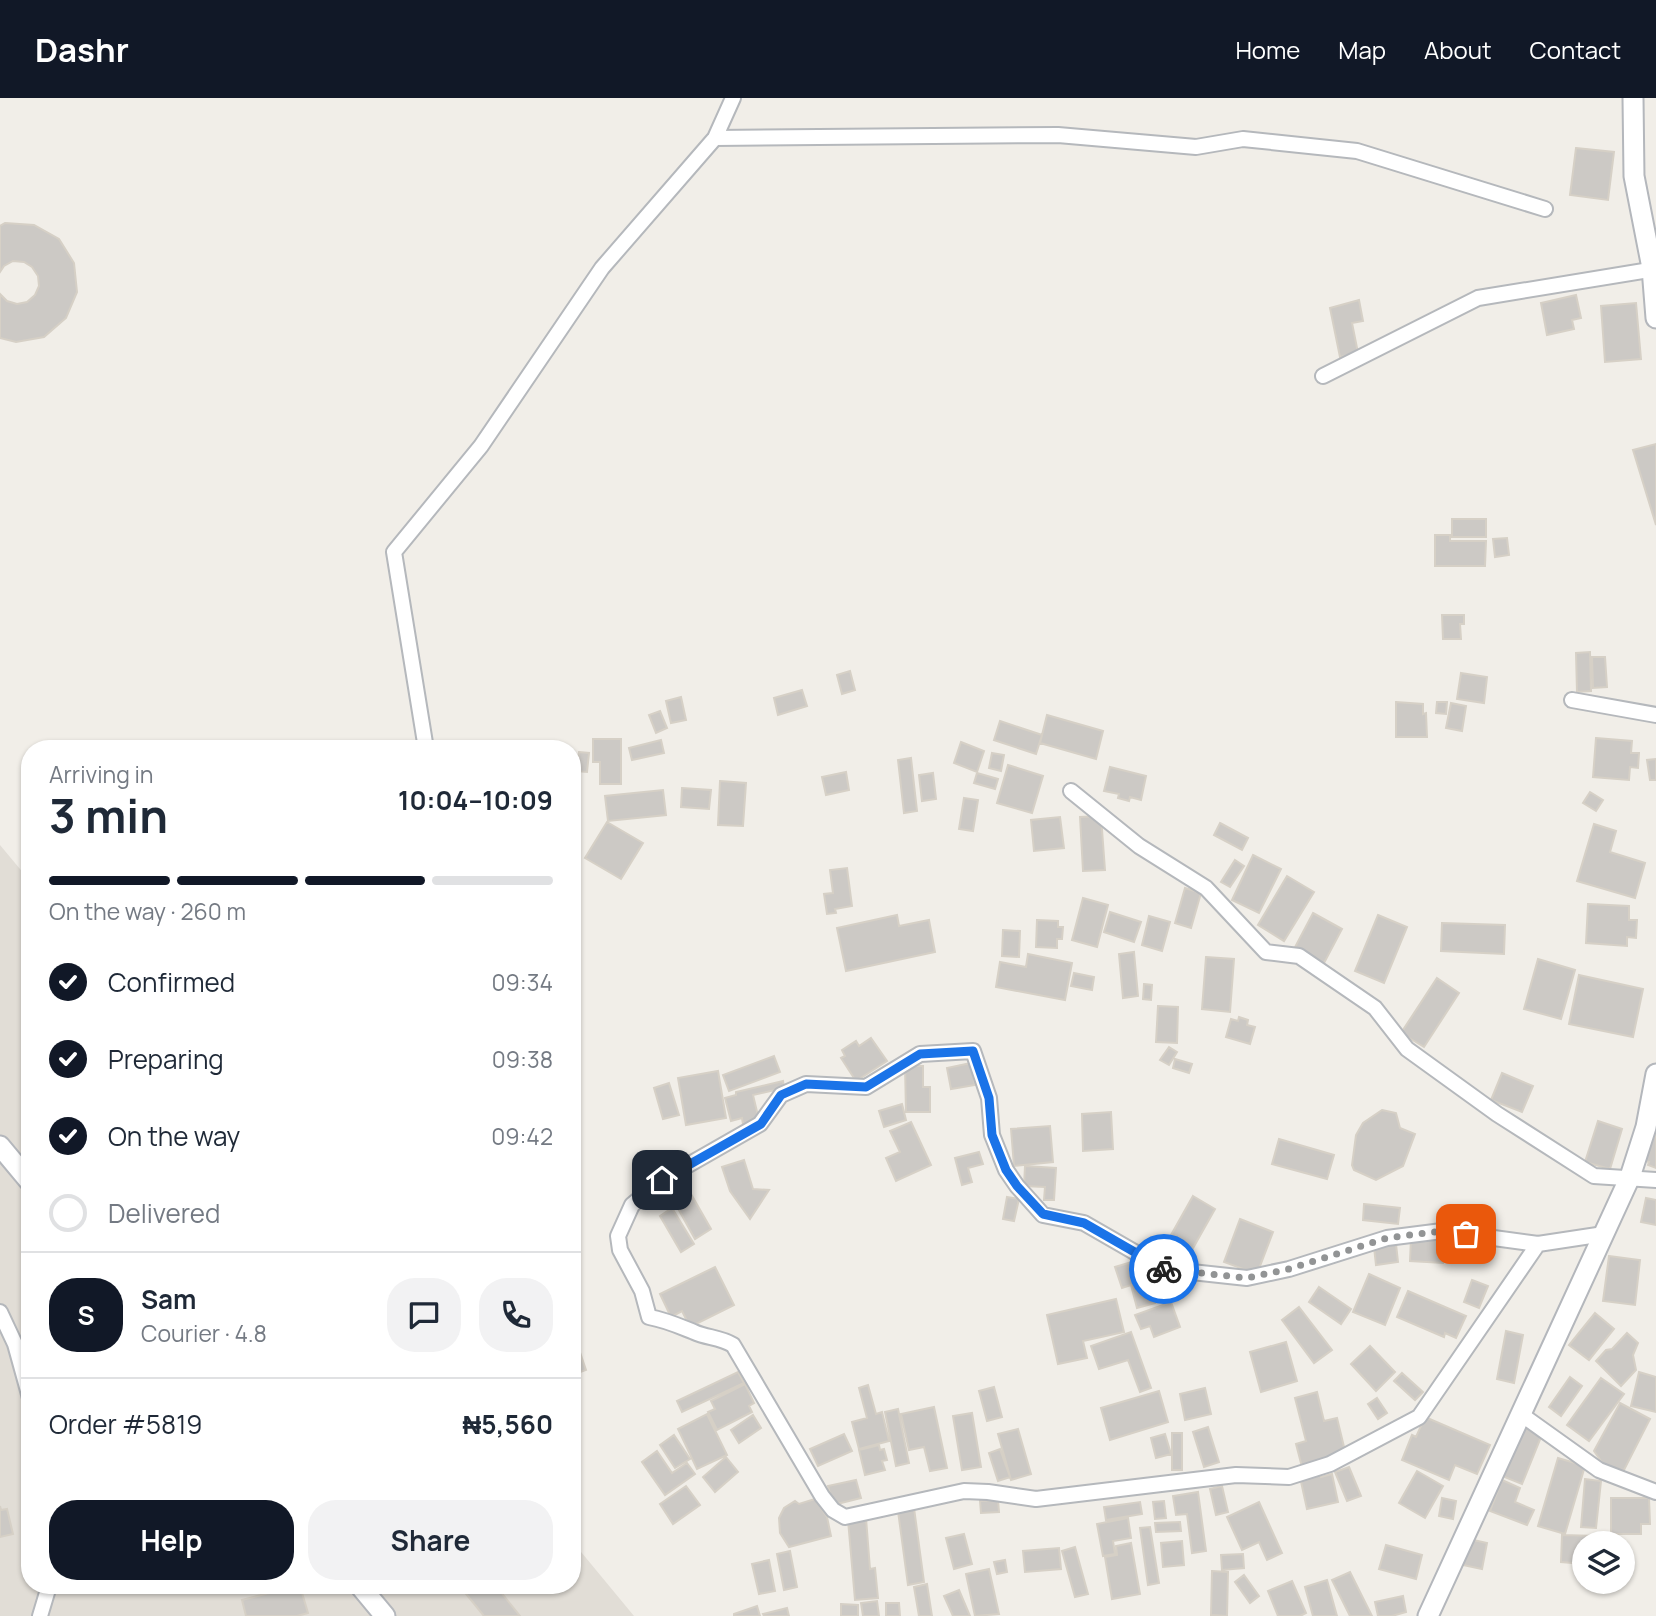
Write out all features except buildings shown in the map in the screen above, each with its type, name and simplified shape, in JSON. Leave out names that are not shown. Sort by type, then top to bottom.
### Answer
[{"type":"street","points":[[425,740],[394,552],[481,446],[603,268],[715,138],[733,98]]},
{"type":"street","points":[[1633,98],[1634,176],[1654,268],[1656,318]]},
{"type":"street","points":[[715,138],[1058,135],[1196,147],[1243,139],[1357,151],[1545,209]]},
{"type":"street","points":[[1323,376],[1478,298],[1654,268]]},
{"type":"street","points":[[1572,700],[1656,715]]},
{"type":"street","points":[[1072,791],[1139,846],[1206,888],[1266,952],[1299,956],[1375,1008],[1406,1049],[1497,1114],[1594,1176],[1656,1180]]},
{"type":"street","points":[[1538,1244],[1419,1417],[1330,1464],[1289,1477],[1236,1475],[1036,1499],[964,1491],[845,1517],[833,1510],[821,1496],[733,1345],[722,1339],[696,1333],[676,1323],[649,1317],[642,1291],[620,1250],[618,1236],[632,1205],[662,1180],[761,1124],[781,1095],[806,1084],[866,1087],[920,1054],[973,1051],[989,1098],[992,1135],[1006,1170],[1017,1186],[1043,1214],[1084,1223],[1164,1269],[1247,1278],[1289,1269],[1387,1238],[1442,1231],[1538,1244],[1604,1234]]},
{"type":"street","points":[[1428,1616],[1630,1177],[1646,1127],[1656,1074]]},
{"type":"street","points":[[0,1146],[21,1171]]},
{"type":"street","points":[[0,1312],[15,1344],[21,1366]]},
{"type":"street","points":[[1522,1415],[1599,1470],[1656,1492]]},
{"type":"street","points":[[40,1616],[47,1594]]},
{"type":"street","points":[[367,1594],[385,1616]]},
{"type":"shaded area","points":[[0,845],[21,870],[21,1594],[581,1594],[581,1552],[634,1616],[0,1616]]},
{"type":"way so far","points":[[1164,1269],[1247,1278],[1289,1269],[1387,1238],[1442,1231],[1466,1234]]},
{"type":"route","points":[[662,1180],[761,1124],[781,1095],[806,1084],[866,1087],[920,1054],[973,1051],[989,1098],[992,1135],[1006,1170],[1017,1186],[1043,1214],[1084,1223],[1164,1269]]}]
